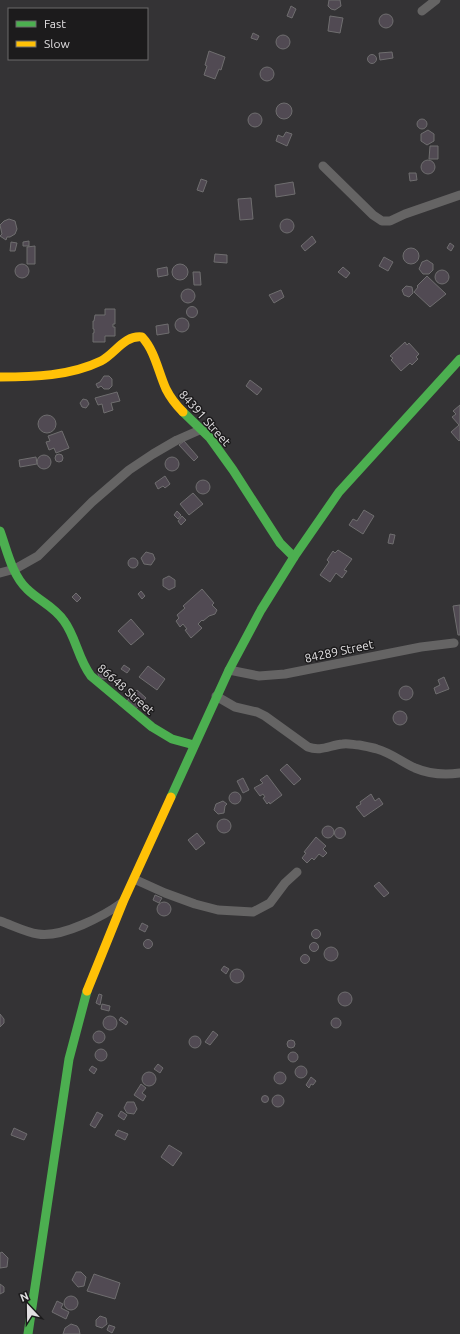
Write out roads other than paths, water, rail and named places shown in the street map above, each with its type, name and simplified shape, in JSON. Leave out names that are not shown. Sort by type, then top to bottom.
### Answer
[{"type":"street","points":[[422,11],[436,0]]},
{"type":"street","points":[[323,166],[373,215],[382,221],[390,221],[405,214],[460,195]]},
{"type":"street","name":"84391 Street","points":[[0,377],[34,377],[58,374],[85,367],[110,356],[126,339],[137,336],[142,337],[148,344],[169,395],[178,408],[202,429],[240,480],[281,544],[294,557]]},
{"type":"street","points":[[28,1334],[69,1059],[87,991],[123,902],[216,696],[261,610],[294,557],[339,492],[460,359]]},
{"type":"street","points":[[0,573],[15,569],[38,556],[92,502],[129,470],[177,440],[202,429]]},
{"type":"street","name":"86648 Street","points":[[0,531],[15,569],[26,587],[57,611],[66,621],[82,662],[88,673],[98,683],[156,730],[186,744],[194,745]]},
{"type":"street","name":"84289 Street","points":[[229,670],[259,676],[285,674],[421,647],[454,643]]},
{"type":"street","points":[[216,696],[235,707],[257,712],[265,716],[308,747],[314,749],[322,749],[345,743],[377,749],[427,772],[447,775],[460,773]]},
{"type":"street","points":[[134,879],[195,904],[218,910],[253,912],[270,903],[285,883],[297,872]]},
{"type":"street","points":[[0,921],[38,934],[54,934],[94,920],[110,912],[123,902]]}]
